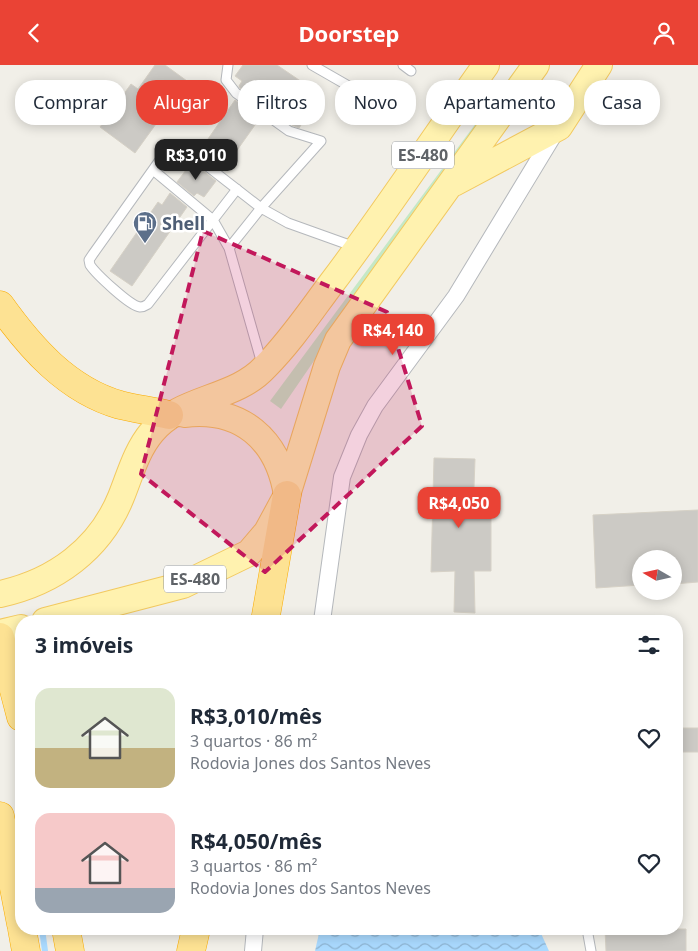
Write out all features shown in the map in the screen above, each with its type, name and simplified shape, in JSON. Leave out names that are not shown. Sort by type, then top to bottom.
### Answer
[{"type":"highway","points":[[0,305],[23,337],[40,356],[78,385],[118,404],[169,415]]},
{"type":"highway","points":[[266,615],[287,495]]},
{"type":"highway","points":[[0,635],[15,693]]},
{"type":"highway","points":[[0,816],[15,893]]},
{"type":"highway","points":[[23,935],[26,951]]},
{"type":"highway","points":[[67,935],[70,951]]},
{"type":"highway","points":[[191,951],[195,935]]},
{"type":"main road","name":"ES-480","points":[[0,594],[19,590],[62,570],[97,540],[116,510],[140,450],[152,432],[169,415],[248,381],[264,369],[285,345],[358,249],[486,65]]},
{"type":"main road","name":"ES-480","points":[[68,615],[184,585],[249,553],[267,532],[287,495],[327,366],[338,340],[536,65]]},
{"type":"main road","points":[[449,185],[559,127],[599,65]]},
{"type":"main road","points":[[169,415],[199,412],[226,415],[250,426],[269,446],[284,474],[287,495]]},
{"type":"main road","points":[[0,635],[15,630]]},
{"type":"street","points":[[323,615],[342,477],[359,435],[375,406],[456,296],[559,127]]},
{"type":"street","points":[[252,951],[254,935]]},
{"type":"lane","points":[[228,65],[226,80],[236,93],[289,131],[321,141],[261,208],[229,248]]},
{"type":"lane","points":[[312,65],[338,80]]},
{"type":"lane","points":[[403,65],[411,71]]},
{"type":"lane","points":[[237,189],[148,304],[143,307],[137,306],[114,289],[93,269],[89,261],[93,254],[167,150],[174,146],[184,148],[237,189],[261,208],[288,223],[358,249]]},
{"type":"lane","points":[[154,170],[213,220],[229,248],[264,369]]},
{"type":"lane","points":[[588,935],[592,951]]},
{"type":"highlighted area","points":[[203,231],[387,312],[422,426],[265,572],[141,474]]},
{"type":"green space","points":[[519,65],[533,65],[522,80],[508,80]]},
{"type":"green space","points":[[475,125],[489,125],[318,355],[281,409],[270,401]]},
{"type":"water","points":[[319,935],[542,935],[549,951],[315,951]]},
{"type":"building","points":[[155,65],[165,65],[186,80],[144,80]]},
{"type":"building","points":[[243,65],[277,65],[299,80],[241,80],[235,76]]},
{"type":"building","points":[[131,84],[136,88],[136,125],[155,125],[135,153],[100,127],[101,125],[126,125],[126,91]]},
{"type":"building","points":[[235,100],[238,102],[238,125],[255,125],[223,170],[199,152],[218,125],[228,125],[228,110]]},
{"type":"building","points":[[192,162],[216,181],[204,197],[197,193],[194,196],[177,182]]},
{"type":"building","name":"Shell","points":[[170,193],[187,207],[132,286],[110,271],[158,202],[162,205]]},
{"type":"building","points":[[434,458],[475,459],[473,515],[491,514],[491,571],[474,571],[475,613],[454,612],[455,571],[431,572]]},
{"type":"building","points":[[698,510],[698,582],[682,583],[682,550],[632,550],[632,586],[596,588],[593,515]]},
{"type":"building","points":[[683,728],[698,728],[698,752],[683,752]]},
{"type":"building","points":[[683,929],[686,929],[686,951],[606,951],[605,935],[683,935]]},
{"type":"waterway","points":[[43,935],[45,951]]},
{"type":"place","name":"Shell","points":[[145,244]]}]
